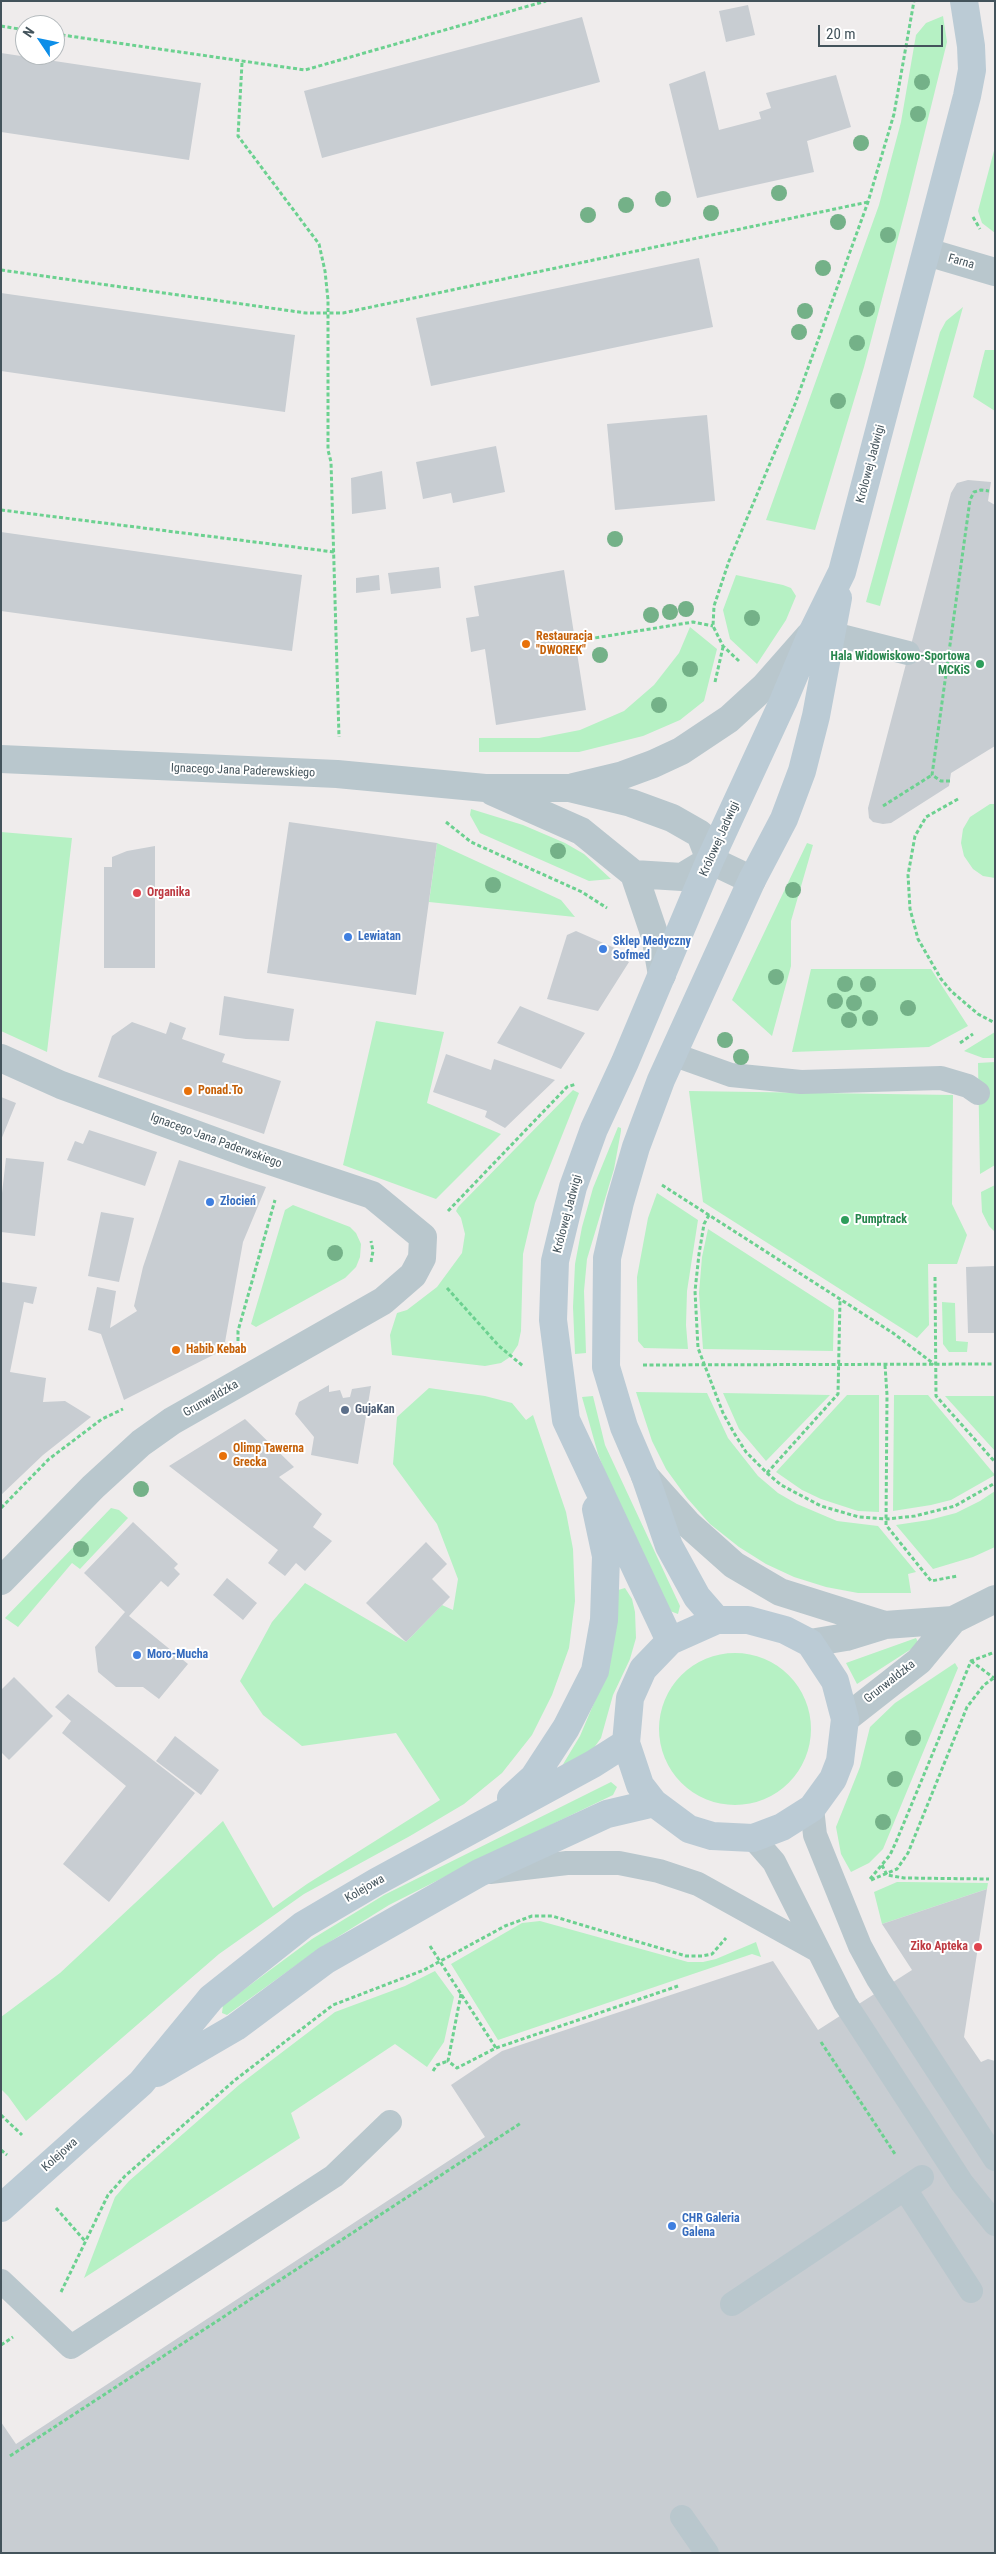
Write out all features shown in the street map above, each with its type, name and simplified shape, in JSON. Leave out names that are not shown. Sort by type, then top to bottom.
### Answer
[{"type":"street","name":"Królowej Jadwigi","points":[[670,1641],[588,1471],[566,1420],[553,1320],[555,1261],[579,1171],[594,1129],[710,860],[783,702],[822,634],[842,572],[927,252],[972,70],[966,13]]},
{"type":"street","name":"Farna","points":[[927,252],[995,272]]},
{"type":"street","name":"Ignacego Jana Paderewskiego","points":[[1,758],[337,774],[485,788],[569,788],[623,775],[681,751],[729,719],[822,634]]},
{"type":"street","points":[[717,1620],[697,1597],[669,1546],[645,1476],[624,1426],[606,1367],[607,1258],[620,1202],[636,1147],[672,1054],[752,880],[784,819],[802,771],[822,634]]},
{"type":"street","name":"Ignacego Jana Paderewskiego","points":[[485,788],[581,831],[634,874]]},
{"type":"street","name":"Ignacego Jana Paderewskiego","points":[[569,788],[631,803],[672,818],[700,834],[710,860]]},
{"type":"street","points":[[662,975],[655,936],[634,874],[682,877],[710,860],[752,880]]},
{"type":"street","name":"Ignacego Jana Paderwskiego","points":[[1,1058],[61,1085],[254,1156],[372,1195],[423,1237]]},
{"type":"street","name":"Grunwaldzka","points":[[1,1581],[98,1482],[141,1443],[194,1409],[383,1301],[413,1275],[422,1258],[423,1237]]},
{"type":"street","points":[[484,1825],[534,1777],[566,1728],[595,1671],[604,1620],[606,1556],[588,1471]]},
{"type":"street","points":[[645,1476],[689,1525],[734,1565],[780,1592],[885,1625]]},
{"type":"street","name":"Grunwaldzka","points":[[810,1643],[846,1637],[885,1625],[953,1620],[995,1599]]},
{"type":"street","points":[[717,1620],[748,1620],[785,1630],[810,1643],[835,1681],[845,1719],[840,1761],[833,1779],[812,1808],[782,1827],[753,1838],[712,1836],[689,1829],[654,1803],[640,1784],[626,1743],[630,1698],[643,1669],[670,1641],[717,1620]]},
{"type":"street","name":"Grunwaldzka","points":[[845,1719],[919,1661],[953,1620]]},
{"type":"street","name":"Kolejowa","points":[[1,2208],[141,2083],[211,1998],[303,1926],[376,1882],[484,1825],[593,1764],[626,1743]]},
{"type":"street","name":"Kolejowa","points":[[141,2083],[236,2026],[326,1960],[479,1873],[607,1814],[654,1803]]},
{"type":"lane","points":[[822,634],[908,654]]},
{"type":"lane","points":[[672,1054],[731,1075],[801,1082],[941,1078],[968,1086],[978,1093]]},
{"type":"lane","points":[[812,1808],[815,1835],[860,1946],[878,1979],[995,2159]]},
{"type":"lane","points":[[753,1838],[774,1862],[845,2003],[962,2183],[995,2224]]},
{"type":"lane","points":[[479,1873],[575,1863],[620,1863],[659,1871],[698,1884],[817,1950]]},
{"type":"lane","points":[[1,2281],[71,2347],[334,2176],[390,2122]]},
{"type":"lane","points":[[732,2304],[913,2183],[971,2291]]},
{"type":"lane","points":[[682,2517],[707,2553]]},
{"type":"path","points":[[65,36],[242,63],[304,70],[546,1]]},
{"type":"path","points":[[742,664],[723,646],[713,626],[714,606],[730,561],[795,404],[868,202],[894,114],[914,1]]},
{"type":"path","points":[[1,26],[15,28]]},
{"type":"path","points":[[242,63],[238,136],[319,244],[328,300],[326,314],[328,450],[331,462],[339,739]]},
{"type":"path","points":[[1,270],[326,314],[343,313],[868,202]]},
{"type":"path","points":[[883,806],[932,775],[970,500],[974,492],[980,490],[989,491]]},
{"type":"path","points":[[1,510],[334,552]]},
{"type":"path","points":[[576,641],[693,622],[713,626]]},
{"type":"path","points":[[714,689],[723,646]]},
{"type":"path","points":[[932,775],[941,781],[950,781]]},
{"type":"path","points":[[958,800],[926,817],[915,836],[908,875],[910,909],[918,939],[941,979],[951,991],[978,1014],[995,1023]]},
{"type":"path","points":[[960,1042],[974,1034]]},
{"type":"path","points":[[423,1237],[567,1087],[585,1082]]},
{"type":"path","points":[[661,1184],[893,1333],[935,1364]]},
{"type":"path","points":[[240,1345],[238,1331],[276,1197]]},
{"type":"path","points":[[709,1215],[704,1224],[695,1291],[695,1324],[698,1348],[723,1414],[746,1452],[767,1473],[788,1489],[820,1506],[859,1517],[887,1519],[915,1516],[954,1506],[995,1483]]},
{"type":"path","points":[[368,1234],[373,1251],[368,1268]]},
{"type":"path","points":[[935,1277],[936,1396],[995,1462]]},
{"type":"path","points":[[442,1283],[499,1346],[529,1371]]},
{"type":"path","points":[[767,1473],[838,1394],[840,1300]]},
{"type":"path","points":[[633,1365],[995,1364]]},
{"type":"path","points":[[885,1365],[888,1395],[886,1525],[932,1581]]},
{"type":"path","points":[[1,1508],[49,1459],[102,1419],[128,1406]]},
{"type":"path","points":[[971,1661],[994,1678],[977,1692],[967,1707],[908,1853],[897,1869],[887,1875],[868,1881],[896,1842],[971,1661],[995,1652]]},
{"type":"path","points":[[882,1864],[887,1875]]},
{"type":"path","points":[[887,1875],[904,1878],[989,1879]]},
{"type":"path","points":[[64,2290],[108,2195],[125,2176],[250,2068],[333,2005],[392,1983],[440,1962],[505,1926],[532,1916],[552,1916],[686,1956],[712,1954],[728,1936]]},
{"type":"path","points":[[430,1946],[496,2048]]},
{"type":"path","points":[[448,2061],[456,2068],[496,2048],[678,1986]]},
{"type":"path","points":[[448,2061],[461,1994]]},
{"type":"path","points":[[821,2042],[913,2183]]},
{"type":"path","points":[[433,2072],[437,2065],[448,2061]]},
{"type":"path","points":[[1,2115],[22,2136]]},
{"type":"path","points":[[10,2456],[521,2123]]},
{"type":"path","points":[[1,2344],[14,2336]]},
{"type":"green space","points":[[943,16],[947,42],[907,204],[864,367],[815,530],[766,520],[879,205],[901,122],[916,35],[926,23]]},
{"type":"green space","points":[[995,147],[995,233],[982,223],[978,211]]},
{"type":"green space","points":[[963,307],[880,606],[866,602],[940,332],[946,321]]},
{"type":"green space","points":[[985,350],[995,350],[995,411],[973,397]]},
{"type":"green space","points":[[736,575],[783,585],[791,588],[796,596],[786,620],[757,664],[730,639],[723,610]]},
{"type":"green space","points":[[690,627],[717,649],[704,701],[680,720],[643,736],[579,752],[479,752],[479,738],[539,738],[580,730],[624,711],[654,685],[679,653]]},
{"type":"green space","points":[[990,804],[995,804],[995,878],[983,876],[973,869],[964,856],[961,843],[963,829],[970,817]]},
{"type":"green space","points":[[471,809],[523,825],[565,843],[584,854],[611,879],[589,881],[480,833],[470,815]]},
{"type":"green space","points":[[1,832],[72,838],[47,1052],[1,1031]]},
{"type":"green space","points":[[437,843],[561,900],[575,917],[429,902]]},
{"type":"green space","points":[[807,843],[813,845],[791,921],[791,966],[772,1036],[732,1000]]},
{"type":"green space","points":[[811,969],[931,969],[968,1026],[929,1047],[792,1052]]},
{"type":"green space","points":[[376,1021],[444,1032],[427,1103],[501,1134],[436,1199],[343,1165]]},
{"type":"green space","points":[[995,1032],[995,1058],[983,1058],[964,1051]]},
{"type":"green space","points":[[995,1062],[995,1165],[980,1174],[978,1063]]},
{"type":"green space","points":[[573,1090],[579,1093],[535,1203],[523,1254],[521,1331],[518,1345],[510,1357],[501,1363],[485,1366],[392,1355],[390,1335],[397,1313],[407,1310],[437,1287],[462,1253],[465,1234],[461,1218],[456,1211],[458,1207]]},
{"type":"green space","name":"Pumptrack","points":[[689,1091],[953,1095],[952,1204],[967,1235],[957,1264],[928,1264],[929,1325],[917,1338],[703,1202]]},
{"type":"green space","points":[[618,1127],[621,1128],[621,1131],[614,1169],[587,1259],[584,1291],[586,1353],[575,1354],[573,1307],[575,1264],[582,1227],[593,1188]]},
{"type":"green space","points":[[995,1185],[995,1232],[989,1226],[982,1212],[981,1192]]},
{"type":"green space","points":[[657,1193],[698,1220],[687,1291],[686,1325],[688,1349],[644,1348],[638,1341],[637,1277],[648,1218]]},
{"type":"green space","points":[[293,1205],[350,1227],[356,1233],[361,1244],[360,1257],[356,1267],[345,1278],[256,1327],[251,1324],[285,1210]]},
{"type":"green space","points":[[708,1229],[834,1310],[833,1351],[703,1349],[699,1293],[702,1257]]},
{"type":"green space","points":[[942,1302],[955,1303],[956,1341],[968,1342],[967,1352],[949,1352],[943,1344]]},
{"type":"green space","points":[[429,1388],[485,1396],[512,1403],[526,1420],[533,1415],[566,1512],[573,1549],[575,1601],[569,1648],[552,1695],[532,1735],[502,1773],[464,1804],[304,1894],[219,1954],[26,2121],[1,2089],[1,2017],[60,1973],[223,1821],[273,1908],[307,1884],[440,1800],[396,1733],[302,1746],[263,1715],[240,1681],[272,1622],[305,1583],[406,1642],[442,1605],[453,1610],[458,1579],[437,1524],[393,1464],[397,1417]]},
{"type":"green space","points":[[636,1392],[707,1393],[728,1438],[758,1476],[778,1493],[797,1504],[837,1521],[878,1526],[916,1572],[908,1574],[911,1593],[858,1593],[826,1587],[794,1577],[766,1564],[739,1547],[710,1524],[687,1498],[666,1469],[652,1441]]},
{"type":"green space","points":[[723,1393],[830,1395],[766,1461],[739,1429]]},
{"type":"green space","points":[[847,1395],[879,1395],[879,1512],[858,1511],[821,1499],[802,1490],[776,1472]]},
{"type":"green space","points":[[894,1395],[928,1395],[995,1475],[951,1500],[893,1511]]},
{"type":"green space","points":[[593,1396],[605,1445],[680,1606],[678,1614],[670,1611],[608,1480],[598,1454],[582,1397]]},
{"type":"green space","points":[[945,1396],[995,1396],[995,1451]]},
{"type":"green space","points":[[995,1491],[995,1547],[973,1557],[933,1569],[896,1525],[929,1520],[956,1513]]},
{"type":"green space","points":[[111,1508],[119,1510],[128,1518],[80,1569],[72,1563],[18,1627],[5,1618]]},
{"type":"green space","points":[[625,1588],[632,1599],[635,1612],[636,1638],[630,1659],[613,1695],[601,1738],[588,1756],[562,1766],[580,1736],[599,1691],[618,1590]]},
{"type":"green space","points":[[916,1638],[919,1644],[857,1684],[846,1663]]},
{"type":"green space","points":[[735,1653],[750,1654],[764,1658],[789,1675],[806,1700],[810,1714],[810,1744],[806,1758],[789,1783],[764,1800],[750,1804],[735,1805],[720,1804],[706,1800],[681,1783],[664,1758],[660,1744],[659,1729],[660,1714],[664,1700],[681,1675],[706,1658],[720,1654]]},
{"type":"green space","points":[[955,1663],[958,1668],[883,1849],[869,1863],[851,1872],[841,1854],[836,1827],[860,1767],[870,1727],[895,1703]]},
{"type":"green space","points":[[611,1782],[617,1787],[613,1795],[389,1905],[320,1948],[227,2015],[222,2013],[223,2005],[312,1939],[384,1895]]},
{"type":"green space","points":[[897,1882],[988,1883],[987,1889],[882,1924],[874,1892]]},
{"type":"green space","points":[[540,1921],[688,1962],[703,1962],[716,1959],[756,1942],[761,1957],[752,1954],[498,2040],[451,1964],[522,1923]]},
{"type":"green space","points":[[435,1971],[454,1997],[444,2042],[427,2067],[395,2044],[291,2113],[300,2138],[84,2278],[115,2197],[129,2181],[239,2085],[335,2012],[405,1986]]},
{"type":"building","points":[[748,5],[755,35],[726,42],[719,11]]},
{"type":"building","points":[[582,17],[600,82],[322,158],[304,91]]},
{"type":"building","points":[[1,53],[15,55],[15,65],[65,65],[65,63],[201,83],[189,160],[1,132]]},
{"type":"building","points":[[705,71],[719,130],[761,119],[759,112],[771,108],[766,93],[836,75],[851,127],[807,141],[814,172],[697,198],[669,84]]},
{"type":"building","points":[[699,258],[713,327],[431,386],[416,318]]},
{"type":"building","points":[[1,293],[295,335],[285,412],[1,371]]},
{"type":"building","points":[[707,415],[715,501],[615,510],[607,424]]},
{"type":"building","points":[[496,446],[505,492],[453,503],[451,493],[423,499],[416,462]]},
{"type":"building","points":[[382,471],[386,509],[352,514],[351,478]]},
{"type":"building","points":[[968,480],[991,482],[988,501],[995,505],[995,746],[951,773],[949,786],[891,823],[873,822],[869,818],[868,808],[951,493],[957,483]]},
{"type":"building","points":[[1,532],[302,575],[292,651],[1,611]]},
{"type":"building","points":[[439,567],[441,588],[391,594],[388,573]]},
{"type":"building","points":[[564,570],[586,710],[496,725],[485,649],[471,652],[466,618],[479,616],[474,586]]},
{"type":"building","points":[[379,575],[380,590],[356,593],[356,578]]},
{"type":"building","name":"Lewiatan","points":[[289,822],[437,843],[416,995],[267,973]]},
{"type":"building","points":[[155,846],[155,968],[104,968],[104,867],[112,867],[112,857],[127,851]]},
{"type":"building","points":[[576,931],[617,949],[620,957],[629,962],[598,1011],[547,999],[567,935]]},
{"type":"building","points":[[224,996],[294,1009],[289,1041],[246,1039],[219,1035]]},
{"type":"building","points":[[520,1006],[585,1033],[561,1069],[497,1043]]},
{"type":"building","points":[[132,1022],[166,1034],[170,1022],[186,1028],[182,1039],[225,1054],[222,1062],[281,1081],[264,1134],[98,1077],[112,1036]]},
{"type":"building","points":[[446,1054],[491,1070],[494,1059],[555,1080],[505,1128],[485,1117],[487,1111],[433,1092]]},
{"type":"building","points":[[1,1097],[16,1103],[1,1140]]},
{"type":"building","points":[[89,1130],[157,1152],[145,1186],[67,1160],[75,1141],[83,1144]]},
{"type":"building","points":[[6,1158],[44,1162],[35,1236],[1,1232],[1,1202]]},
{"type":"building","points":[[179,1160],[266,1187],[243,1242],[225,1342],[227,1348],[124,1400],[101,1334],[88,1330],[97,1287],[116,1291],[110,1328],[137,1311],[134,1306],[143,1267]]},
{"type":"building","points":[[101,1212],[134,1218],[119,1282],[88,1276]]},
{"type":"building","points":[[995,1266],[995,1333],[968,1333],[966,1267]]},
{"type":"building","points":[[1,1282],[37,1287],[33,1304],[24,1302],[10,1372],[46,1378],[43,1402],[65,1401],[91,1417],[43,1455],[1,1495]]},
{"type":"building","points":[[329,1385],[329,1392],[340,1390],[343,1398],[350,1397],[352,1389],[371,1386],[358,1464],[311,1455],[314,1437],[295,1414],[299,1402]]},
{"type":"building","points":[[245,1419],[294,1467],[279,1477],[322,1514],[313,1527],[332,1541],[305,1571],[296,1563],[285,1576],[268,1563],[278,1550],[169,1466]]},
{"type":"building","points":[[133,1522],[178,1564],[174,1568],[180,1574],[168,1587],[161,1581],[129,1616],[188,1664],[159,1699],[143,1687],[116,1687],[98,1672],[95,1647],[125,1612],[84,1573]]},
{"type":"building","points":[[426,1542],[447,1564],[432,1579],[450,1597],[406,1642],[366,1603]]},
{"type":"building","points":[[227,1578],[257,1603],[243,1620],[213,1595]]},
{"type":"building","points":[[14,1677],[53,1716],[9,1760],[1,1752],[1,1690]]},
{"type":"building","points":[[68,1694],[195,1793],[109,1902],[63,1864],[126,1786],[62,1733],[71,1721],[55,1707]]},
{"type":"building","points":[[175,1736],[219,1770],[201,1795],[156,1761]]},
{"type":"building","name":"CHR Galeria Galena","points":[[987,1889],[964,2037],[981,2062],[988,2059],[995,2061],[995,2553],[1,2553],[1,2422],[16,2444],[485,2137],[451,2085],[502,2051],[773,1961],[818,2030],[912,1970],[882,1924]]},
{"type":"place","name":"Restauracja \"DWOREK\"","points":[[526,644]]},
{"type":"place","name":"Hala Widowiskowo-Sportowa MCKiS","points":[[980,664]]},
{"type":"place","name":"Organika","points":[[137,893]]},
{"type":"place","name":"Lewiatan","points":[[348,937]]},
{"type":"place","name":"Sklep Medyczny Sofmed","points":[[603,949]]},
{"type":"place","name":"Ponad.To","points":[[188,1091]]},
{"type":"place","name":"Złocień","points":[[210,1202]]},
{"type":"place","name":"Pumptrack","points":[[845,1220]]},
{"type":"place","name":"Habib Kebab","points":[[176,1350]]},
{"type":"place","name":"GujaKan","points":[[345,1410]]},
{"type":"place","name":"Olimp Tawerna Grecka","points":[[223,1456]]},
{"type":"place","name":"Moro-Mucha","points":[[137,1655]]},
{"type":"place","name":"Ziko Apteka","points":[[978,1947]]},
{"type":"place","name":"CHR Galeria Galena","points":[[672,2226]]}]
